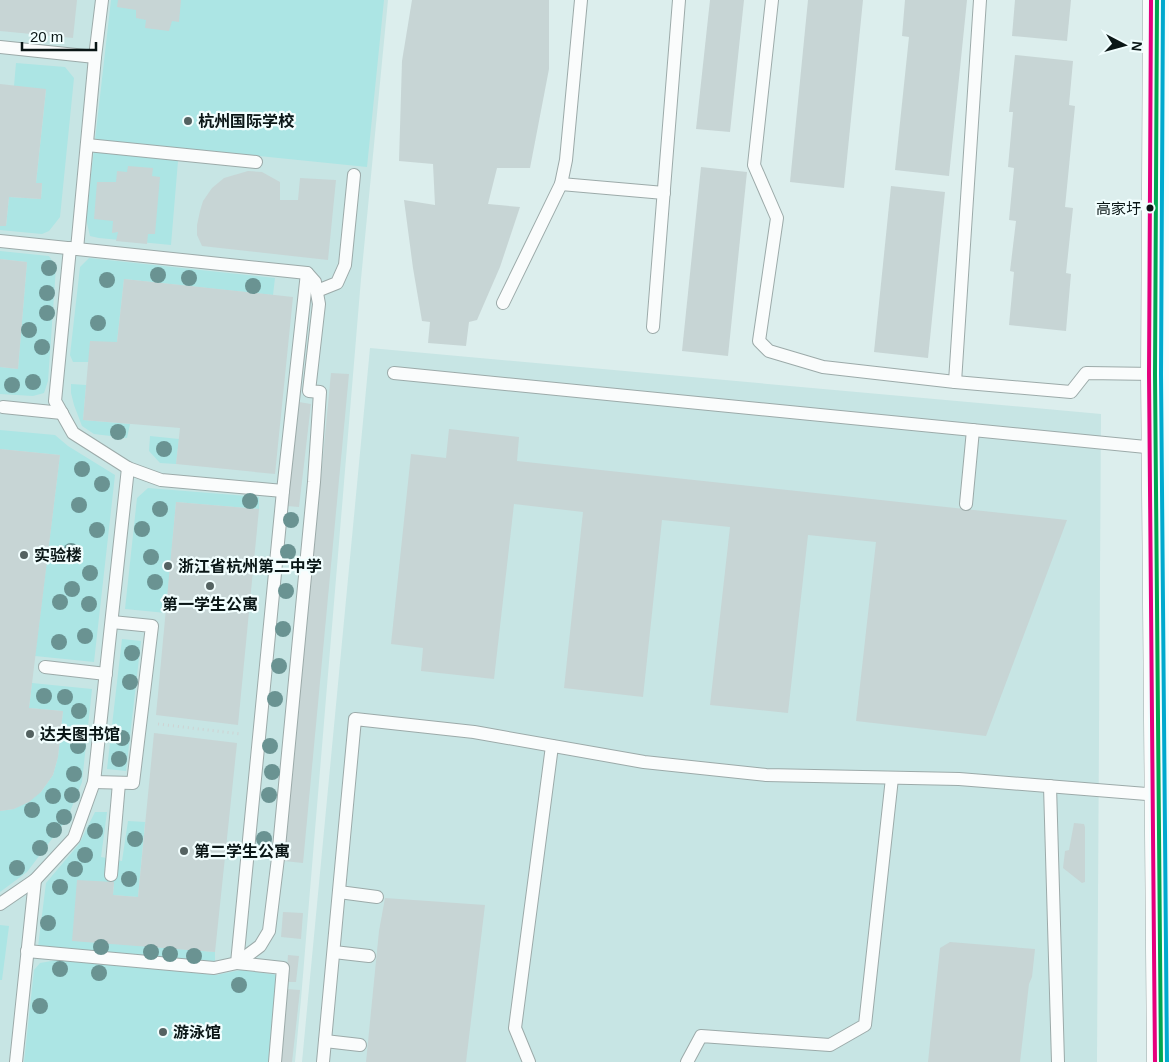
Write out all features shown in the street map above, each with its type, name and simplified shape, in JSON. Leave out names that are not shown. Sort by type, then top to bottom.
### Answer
[{"type":"street","points":[[1157,0],[1162,302],[1155,374],[1159,795],[1164,870],[1161,1062]]},
{"type":"lane","points":[[102,0],[87,145],[55,401],[73,433],[128,468],[161,480],[283,491]]},
{"type":"lane","points":[[503,302],[561,184],[566,160],[581,0]]},
{"type":"lane","points":[[653,327],[679,0]]},
{"type":"lane","points":[[772,0],[754,165],[777,218],[759,341],[768,350],[823,367],[955,382],[1071,392],[1086,373],[1155,374]]},
{"type":"lane","points":[[955,382],[980,0]]},
{"type":"lane","points":[[0,47],[95,56]]},
{"type":"lane","points":[[87,145],[256,162]]},
{"type":"lane","points":[[316,291],[337,283],[345,264],[354,175]]},
{"type":"lane","points":[[561,184],[664,193]]},
{"type":"lane","points":[[0,241],[307,273],[315,282],[319,304],[309,391],[320,392],[319,414],[269,931],[260,946],[237,963]]},
{"type":"lane","points":[[237,963],[283,491],[307,273]]},
{"type":"lane","points":[[394,373],[1156,448]]},
{"type":"lane","points":[[3,408],[62,413]]},
{"type":"lane","points":[[966,504],[973,430]]},
{"type":"lane","points":[[0,904],[35,880],[74,838],[94,782],[128,468]]},
{"type":"lane","points":[[94,782],[133,783],[152,626],[112,622]]},
{"type":"lane","points":[[45,667],[106,674]]},
{"type":"lane","points":[[324,1062],[356,719],[474,732],[644,762],[766,775],[960,779],[1159,795]]},
{"type":"lane","points":[[528,1062],[515,1028],[552,746]]},
{"type":"lane","points":[[687,1062],[701,1036],[830,1045],[865,1025],[892,778]]},
{"type":"lane","points":[[111,875],[120,783]]},
{"type":"lane","points":[[1050,786],[1058,1062]]},
{"type":"lane","points":[[16,1062],[35,880]]},
{"type":"lane","points":[[339,892],[377,897]]},
{"type":"lane","points":[[27,951],[214,968],[237,963],[283,968],[275,1062]]},
{"type":"lane","points":[[334,952],[369,956]]},
{"type":"lane","points":[[325,1041],[360,1045]]},
{"type":"path","points":[[141,722],[259,736]]},
{"type":"shaded area","name":"浙江省杭州第二中学","points":[[0,0],[388,0],[361,279],[295,1062],[0,1062]]},
{"type":"shaded area","points":[[111,0],[384,0],[367,167],[179,149],[171,245],[90,236],[86,219]]},
{"type":"shaded area","points":[[16,63],[65,67],[74,78],[60,217],[49,231],[42,234],[0,230],[0,226],[6,226],[9,197],[41,199],[42,184],[36,183],[46,90],[14,86]]},
{"type":"shaded area","points":[[0,251],[49,256],[56,267],[48,381],[44,393],[33,396],[0,394],[0,367],[18,369],[27,262],[0,259]]},
{"type":"shaded area","points":[[89,258],[275,278],[273,295],[124,279],[117,342],[88,362],[73,362],[70,355],[80,267]]},
{"type":"shaded area","points":[[370,348],[1101,414],[1097,1062],[302,1062]]},
{"type":"shaded area","points":[[71,384],[86,385],[83,420],[130,424],[127,438],[94,434],[82,426],[74,405]]},
{"type":"shaded area","points":[[0,430],[55,435],[68,446],[115,475],[94,662],[35,656],[60,455],[0,449]]},
{"type":"shaded area","points":[[150,436],[179,439],[176,464],[160,463],[149,451]]},
{"type":"shaded area","points":[[148,488],[259,497],[259,509],[176,502],[166,613],[125,609],[137,498]]},
{"type":"shaded area","points":[[122,639],[141,641],[126,771],[107,769]]},
{"type":"shaded area","points":[[32,683],[92,689],[82,782],[67,819],[27,872],[0,892],[0,811],[14,809],[41,792],[53,775],[58,757],[63,711],[29,708]]},
{"type":"shaded area","points":[[95,812],[107,812],[101,857],[122,861],[128,821],[145,822],[138,897],[113,895],[114,882],[72,940],[215,952],[215,963],[38,947],[46,883],[79,844]]},
{"type":"shaded area","points":[[0,925],[9,926],[2,980],[0,980]]},
{"type":"shaded area","name":"游泳馆","points":[[57,960],[216,975],[241,970],[278,975],[275,1062],[24,1062],[34,970],[40,963]]},
{"type":"building","points":[[0,0],[77,0],[73,38],[0,31]]},
{"type":"building","points":[[118,0],[181,0],[179,22],[172,21],[169,31],[145,28],[146,20],[136,18],[136,10],[117,7]]},
{"type":"building","points":[[412,0],[549,0],[549,69],[530,168],[497,168],[488,204],[520,207],[500,267],[477,320],[469,322],[466,346],[428,343],[430,322],[422,321],[413,268],[404,200],[435,205],[433,164],[399,161],[402,61]]},
{"type":"building","points":[[710,0],[744,0],[730,132],[696,129]]},
{"type":"building","points":[[808,0],[863,0],[844,188],[790,182]]},
{"type":"building","points":[[905,0],[967,0],[949,176],[895,170],[909,37],[902,36]]},
{"type":"building","points":[[1015,0],[1071,0],[1067,41],[1012,36]]},
{"type":"building","points":[[1015,55],[1073,61],[1069,105],[1075,106],[1065,207],[1073,208],[1066,273],[1071,274],[1066,331],[1009,325],[1014,272],[1010,271],[1016,221],[1009,220],[1014,168],[1008,167],[1013,112],[1009,112]]},
{"type":"building","points":[[0,84],[46,89],[36,183],[42,183],[41,199],[9,197],[6,226],[0,226]]},
{"type":"building","points":[[128,166],[153,168],[152,176],[160,177],[155,234],[148,234],[147,244],[116,241],[118,232],[112,233],[113,221],[94,219],[97,182],[116,182],[117,171],[127,172]]},
{"type":"building","points":[[701,167],[747,172],[728,356],[682,351]]},
{"type":"building","points":[[248,171],[262,172],[280,182],[280,200],[298,200],[300,178],[336,180],[328,260],[202,246],[197,235],[197,225],[203,201],[212,188],[224,178]]},
{"type":"building","points":[[891,186],[945,192],[928,358],[874,352]]},
{"type":"building","points":[[0,259],[27,262],[18,369],[0,367]]},
{"type":"building","points":[[124,279],[293,297],[275,474],[176,464],[180,428],[83,420],[90,341],[117,342]]},
{"type":"building","points":[[331,373],[349,374],[303,863],[284,861]]},
{"type":"building","points":[[299,402],[311,404],[299,507],[287,506]]},
{"type":"building","points":[[449,429],[519,437],[517,461],[1067,520],[986,736],[856,721],[876,542],[808,535],[788,713],[710,705],[730,527],[662,520],[643,697],[564,688],[583,512],[514,504],[494,679],[421,671],[423,648],[391,644],[411,454],[446,458]]},
{"type":"building","name":"实验楼","points":[[0,449],[60,455],[29,708],[63,711],[58,757],[53,775],[41,792],[29,802],[14,809],[0,811]]},
{"type":"building","name":"第一学生公寓","points":[[176,502],[259,509],[238,725],[156,715]]},
{"type":"building","name":"第二学生公寓","points":[[154,733],[237,743],[215,952],[72,941],[77,880],[114,882],[113,895],[138,897]]},
{"type":"building","points":[[1074,823],[1084,824],[1085,827],[1085,882],[1082,883],[1063,868],[1065,851],[1069,850]]},
{"type":"building","points":[[385,898],[485,905],[466,1062],[366,1062],[379,931]]},
{"type":"building","points":[[283,912],[303,913],[301,939],[281,937]]},
{"type":"building","points":[[950,942],[1035,949],[1020,1062],[928,1062],[940,948]]},
{"type":"building","points":[[288,955],[299,956],[296,982],[286,982]]},
{"type":"building","points":[[286,989],[300,990],[292,1062],[279,1062]]},
{"type":"transit line","points":[[1151,0],[1149,374],[1155,1062]]},
{"type":"transit line","points":[[1157,0],[1155,374],[1161,1062]]},
{"type":"transit line","points":[[1163,0],[1161,374],[1167,1062]]},
{"type":"place","name":"杭州国际学校","points":[[188,121]]},
{"type":"place","name":"高家圩","points":[[1150,208]]},
{"type":"place","name":"实验楼","points":[[24,555]]},
{"type":"place","name":"浙江省杭州第二中学","points":[[168,566]]},
{"type":"place","name":"第一学生公寓","points":[[210,586]]},
{"type":"place","name":"达夫图书馆","points":[[30,734]]},
{"type":"place","name":"第二学生公寓","points":[[184,851]]},
{"type":"place","name":"游泳馆","points":[[163,1032]]}]
